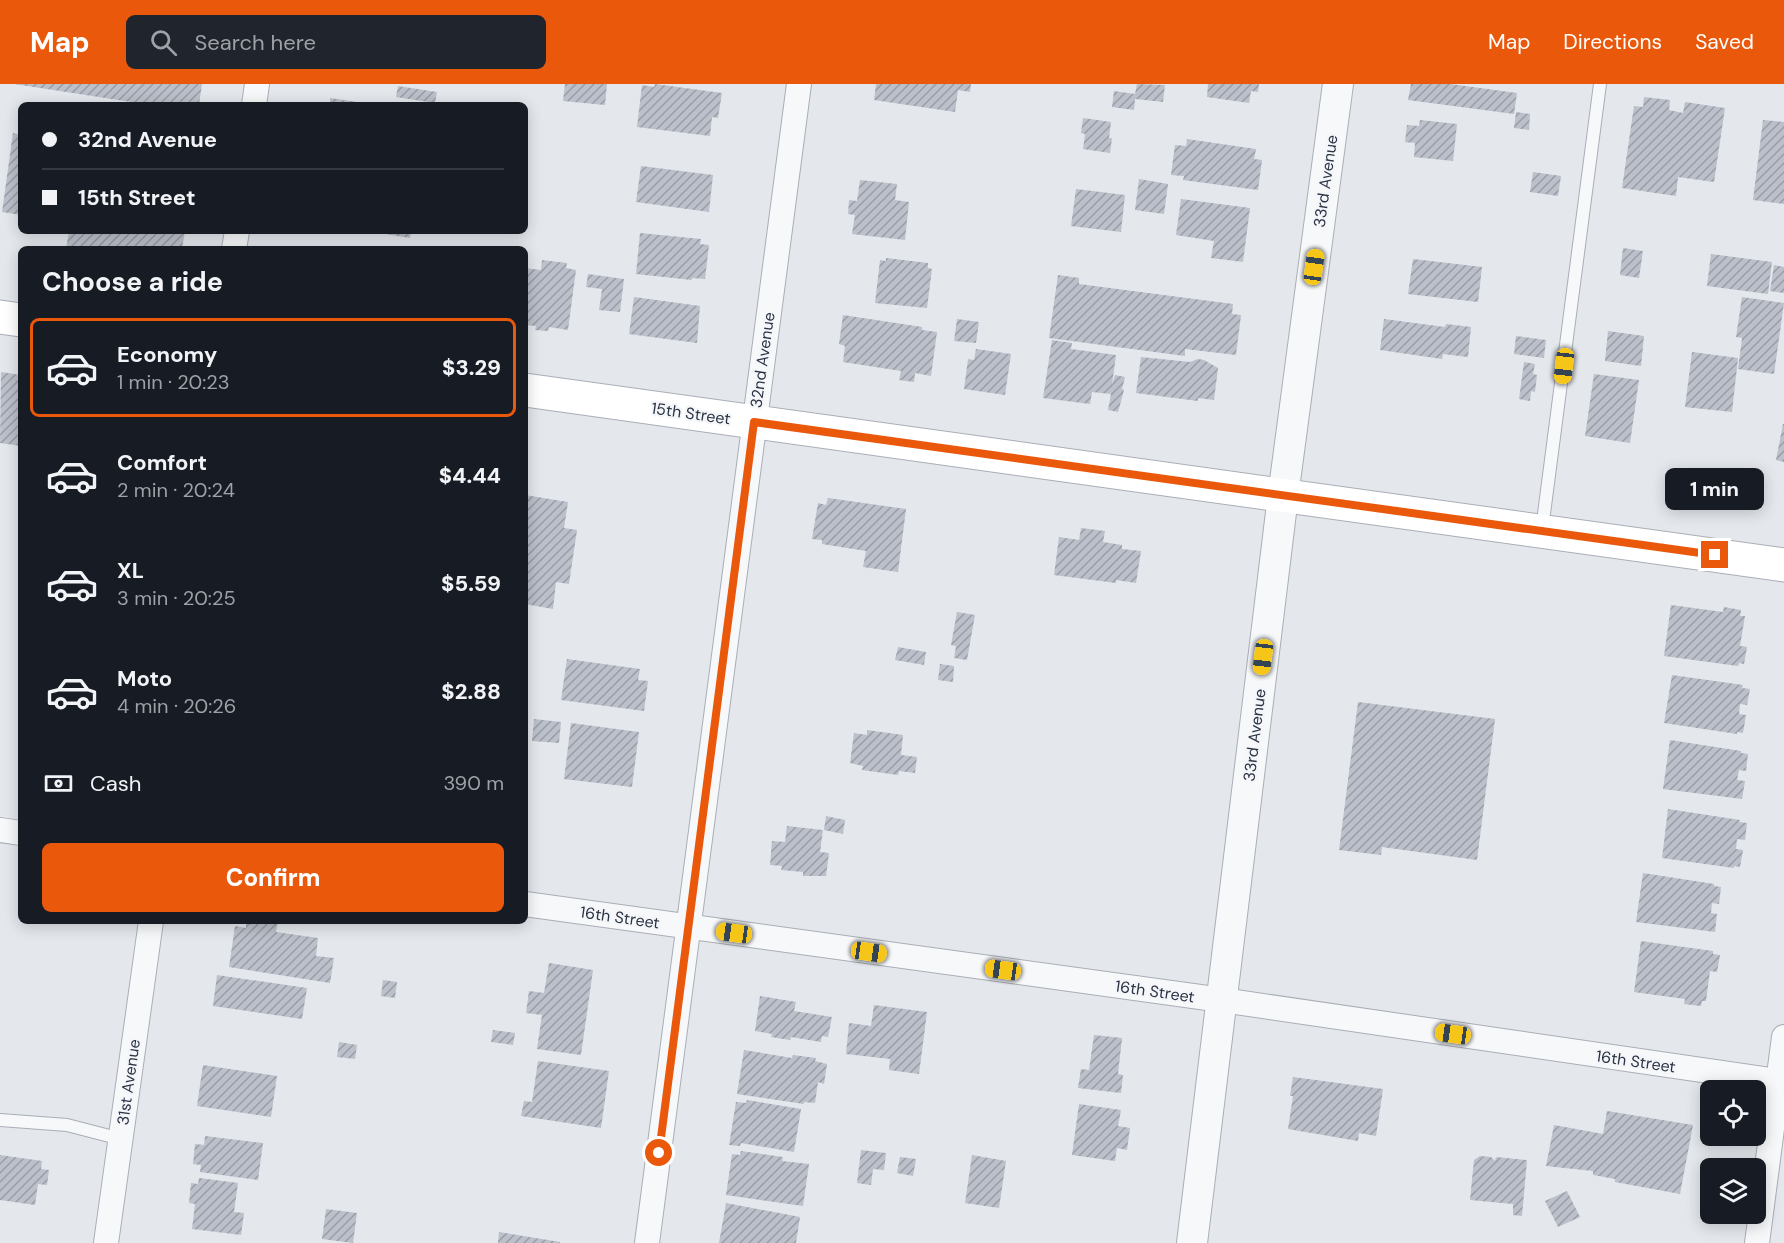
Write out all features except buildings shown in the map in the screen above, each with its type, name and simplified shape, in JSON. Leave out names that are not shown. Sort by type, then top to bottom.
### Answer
[{"type":"main road","points":[[0,317],[18,320]]},
{"type":"main road","name":"15th Street","points":[[528,390],[1784,565]]},
{"type":"street","points":[[254,102],[256,84]]},
{"type":"street","name":"32nd Avenue","points":[[647,1243],[799,84]]},
{"type":"street","name":"33rd Avenue","points":[[1192,1243],[1282,496],[1338,84]]},
{"type":"street","points":[[0,830],[18,833]]},
{"type":"street","name":"16th Street","points":[[528,904],[1222,1000],[1781,1082]]},
{"type":"street","name":"31st Avenue","points":[[106,1243],[151,924]]},
{"type":"street","points":[[1757,1243],[1781,1082],[1784,1036]]},
{"type":"lane","points":[[1542,531],[1600,84]]},
{"type":"lane","points":[[0,1120],[66,1125],[121,1139]]},
{"type":"route","points":[[659,1153],[754,422],[1715,555]]}]
